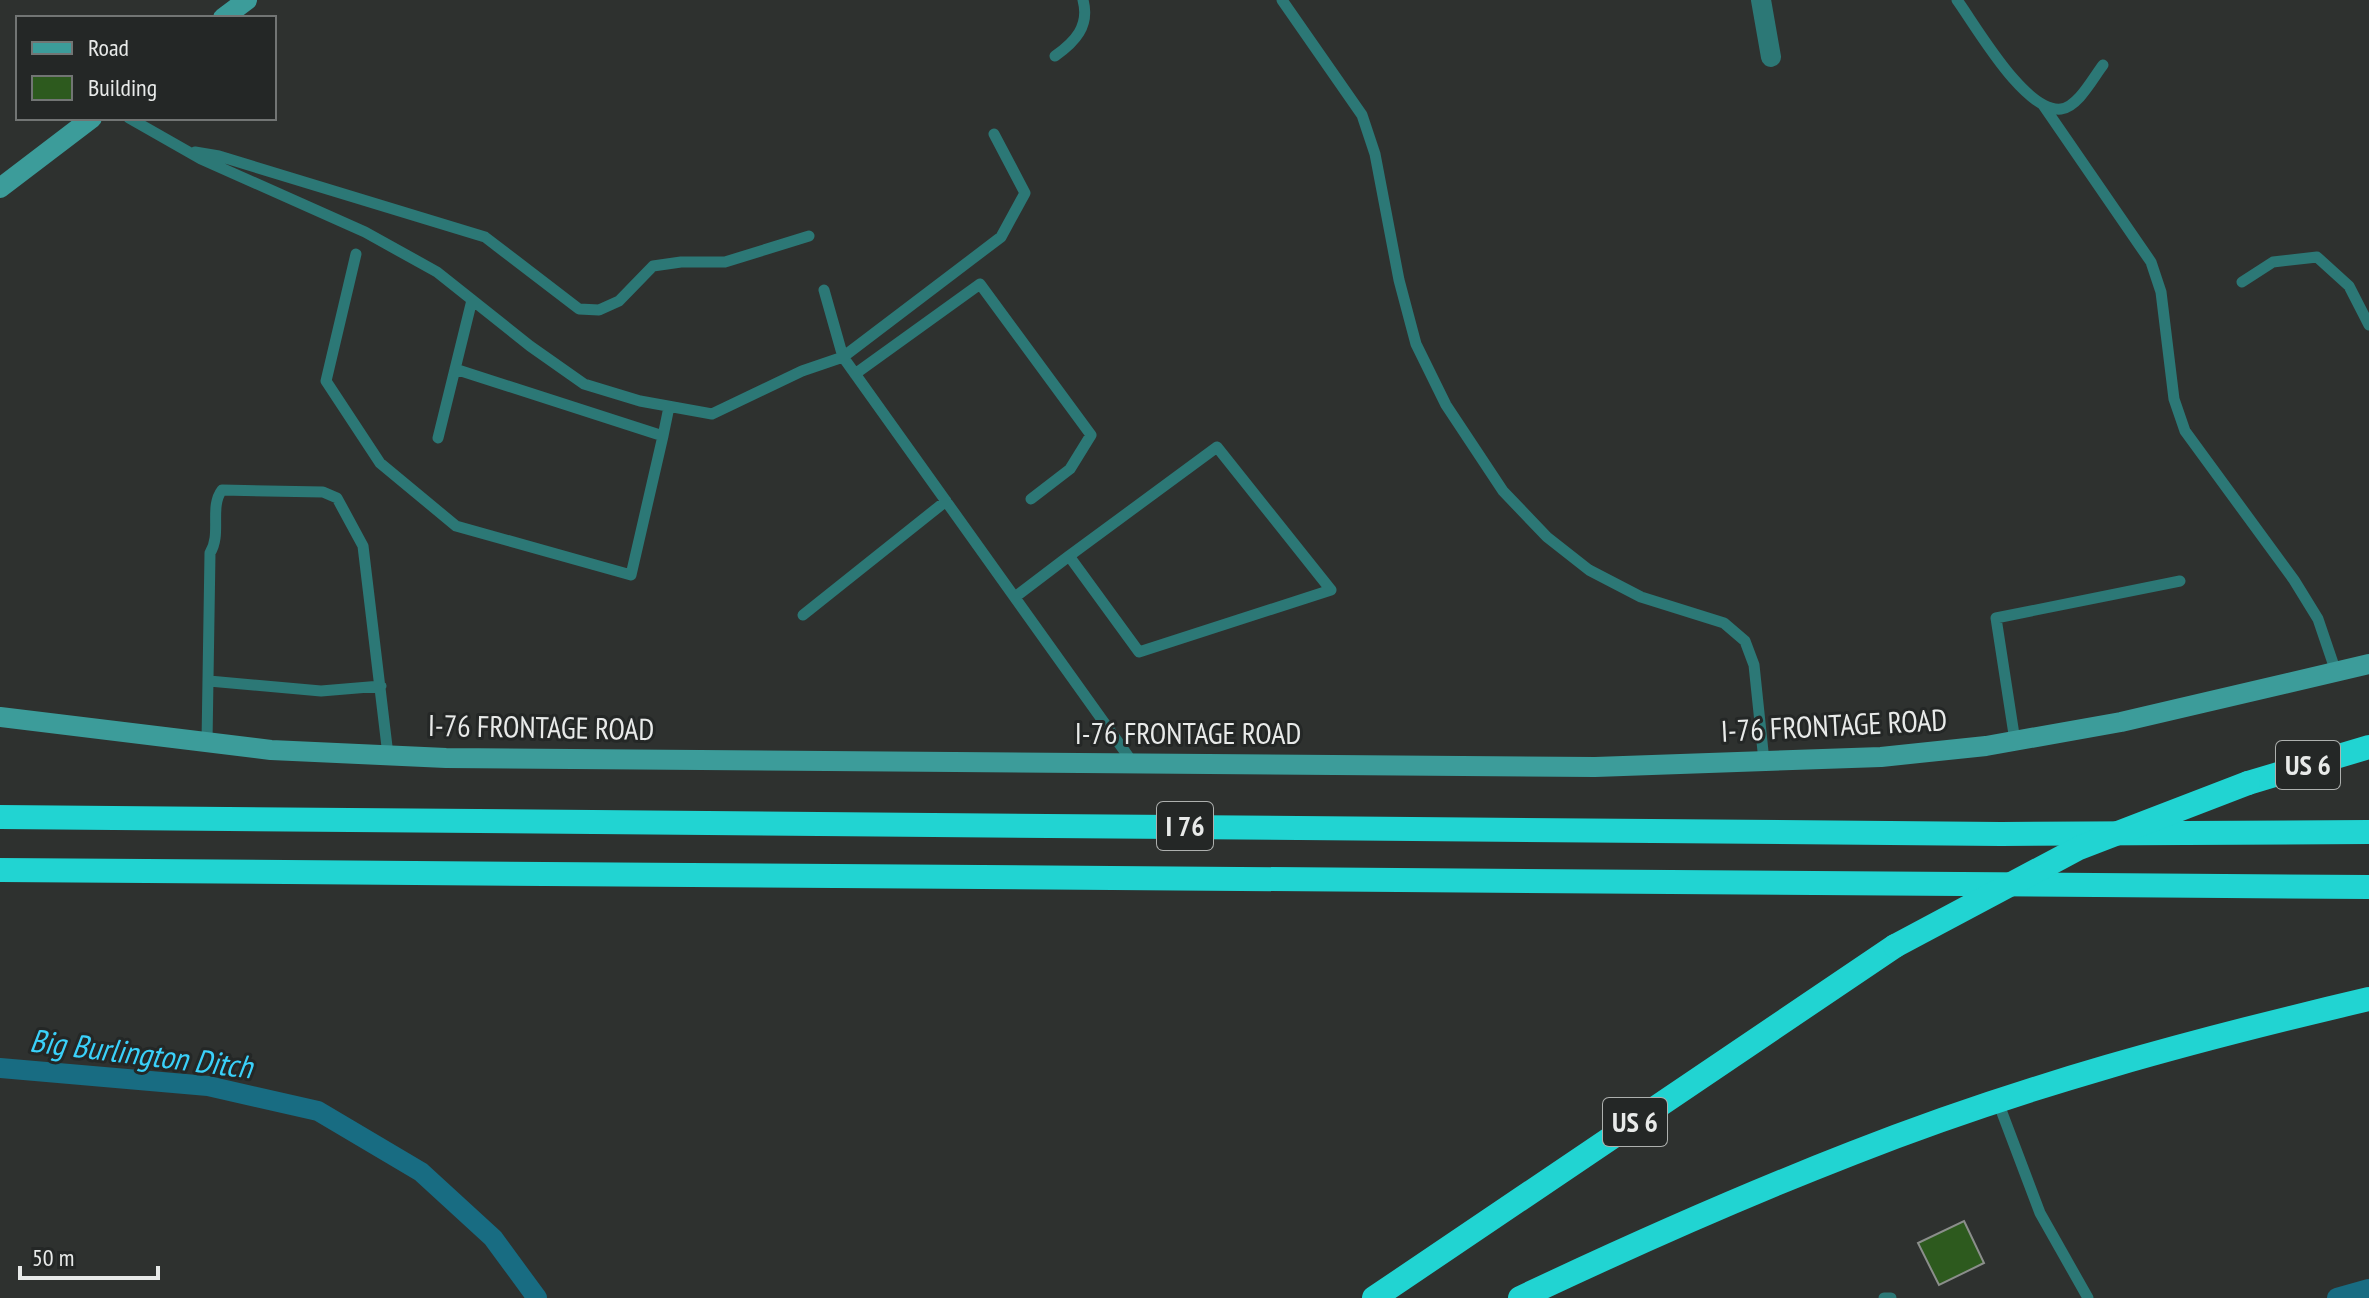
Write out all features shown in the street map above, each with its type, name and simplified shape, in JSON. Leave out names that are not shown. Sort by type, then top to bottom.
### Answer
[{"type":"highway","name":"US 6","points":[[1374,1298],[1895,946],[1975,900],[2079,848],[2248,783],[2369,747]]},
{"type":"highway","name":"I 76","points":[[0,817],[2001,834],[2369,832]]},
{"type":"highway","name":"I 76","points":[[0,870],[2369,887]]},
{"type":"highway","points":[[1520,1298],[1682,1223],[1856,1152],[1998,1102],[2218,1034],[2369,999]]},
{"type":"street","points":[[226,16],[247,0]]},
{"type":"street","points":[[1761,0],[1771,57]]},
{"type":"street","points":[[0,188],[89,120]]},
{"type":"street","name":"I-76 FRONTAGE ROAD","points":[[0,717],[271,750],[388,755],[1595,767],[1881,757],[2015,741],[2121,722],[2369,664]]},
{"type":"lane","points":[[1055,56],[1080,34],[1086,11],[1083,0]]},
{"type":"lane","points":[[1957,0],[2024,93],[2043,105],[2061,109],[2073,102],[2103,65]]},
{"type":"lane","points":[[1284,1],[1362,115],[1375,154],[1399,280],[1416,344],[1446,405],[1503,491],[1547,537],[1589,570],[1641,597],[1724,623],[1745,641],[1754,665],[1764,761]]},
{"type":"lane","points":[[2043,105],[2151,262],[2161,292],[2174,399],[2185,431],[2294,580],[2318,619],[2336,672]]},
{"type":"lane","points":[[133,120],[187,151],[365,232],[437,272],[584,384],[669,407],[712,414],[802,371],[843,357],[1001,237],[1025,193],[994,134]]},
{"type":"lane","points":[[187,151],[219,156],[485,237],[579,309],[599,310],[619,301],[653,266],[681,262],[725,262],[809,236]]},
{"type":"lane","points":[[356,254],[326,381],[380,463],[456,526],[631,575],[669,407]]},
{"type":"lane","points":[[2242,282],[2273,262],[2317,257],[2349,286],[2369,325]]},
{"type":"lane","points":[[855,374],[980,284],[1091,435],[1070,469],[1031,499]]},
{"type":"lane","points":[[824,290],[843,357],[1133,763]]},
{"type":"lane","points":[[438,438],[472,300]]},
{"type":"lane","points":[[455,369],[663,436]]},
{"type":"lane","points":[[1015,597],[1069,556],[1217,447],[1331,590],[1139,652],[1069,556]]},
{"type":"lane","points":[[207,742],[210,553],[216,543],[217,497],[222,490],[323,492],[337,498],[363,546],[388,755]]},
{"type":"lane","points":[[803,615],[946,501]]},
{"type":"lane","points":[[2015,741],[1996,618],[2180,581]]},
{"type":"lane","points":[[209,681],[321,691],[381,686]]},
{"type":"lane","points":[[1998,1102],[2040,1213],[2088,1298]]},
{"type":"lane","points":[[1884,1298],[1891,1298]]},
{"type":"building","points":[[1964,1221],[1984,1263],[1939,1285],[1918,1243]]},
{"type":"waterway","name":"Big Burlington Ditch","points":[[0,1068],[208,1086],[318,1111],[421,1172],[493,1238],[537,1298]]},
{"type":"waterway","name":"Big Burlington Ditch","points":[[2337,1298],[2369,1289]]}]
